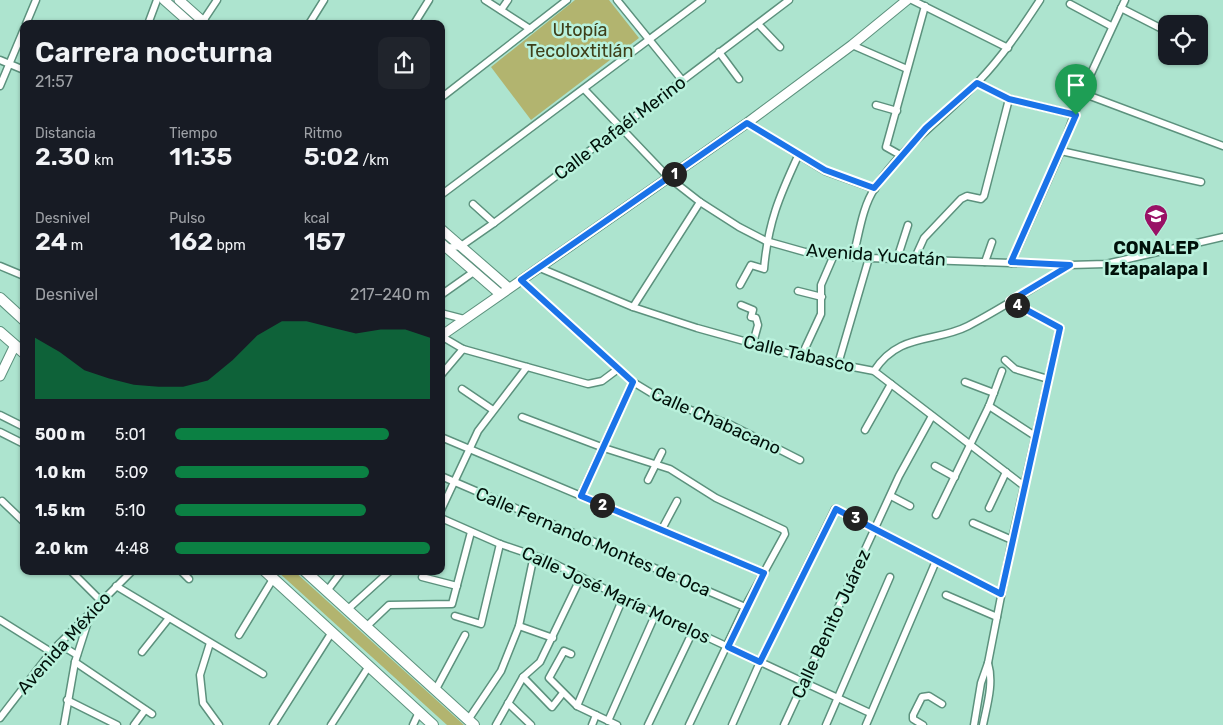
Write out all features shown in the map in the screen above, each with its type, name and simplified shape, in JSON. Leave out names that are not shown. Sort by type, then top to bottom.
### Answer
[{"type":"main road","points":[[0,298],[20,315]]},
{"type":"main road","points":[[0,332],[20,349]]},
{"type":"main road","points":[[269,575],[433,725]]},
{"type":"main road","points":[[310,575],[471,722]]},
{"type":"street","points":[[28,20],[36,0]]},
{"type":"street","points":[[150,20],[158,0]]},
{"type":"street","points":[[164,0],[186,20]]},
{"type":"street","points":[[179,0],[201,20]]},
{"type":"street","points":[[206,20],[217,0]]},
{"type":"street","points":[[312,20],[324,0]]},
{"type":"street","points":[[416,20],[429,0]]},
{"type":"street","points":[[485,0],[530,29]]},
{"type":"street","points":[[500,10],[508,0]]},
{"type":"street","points":[[445,95],[567,0]]},
{"type":"street","points":[[617,0],[682,80]]},
{"type":"street","points":[[445,192],[702,0]]},
{"type":"street","name":"Calle Rafaél Merino","points":[[445,246],[461,246],[494,223],[789,0]]},
{"type":"street","points":[[445,333],[747,123],[852,45],[908,0]]},
{"type":"street","points":[[912,0],[1008,48]]},
{"type":"street","points":[[853,257],[867,205],[874,188],[926,128],[977,83],[1008,48],[1040,0]]},
{"type":"street","points":[[1011,262],[1061,151],[1076,115],[1082,93],[1111,26],[1125,0]]},
{"type":"street","points":[[1070,4],[1111,26]]},
{"type":"street","points":[[902,156],[886,147],[924,6]]},
{"type":"street","points":[[1121,8],[1158,27]]},
{"type":"street","points":[[758,24],[780,47]]},
{"type":"street","points":[[0,86],[20,38]]},
{"type":"street","points":[[852,45],[907,69]]},
{"type":"street","points":[[719,52],[739,79]]},
{"type":"street","points":[[0,60],[20,68]]},
{"type":"street","points":[[977,83],[1009,99],[1076,115]]},
{"type":"street","name":"Avenida Yucatán","points":[[584,89],[668,177],[700,202],[732,223],[766,241],[805,252],[834,256],[914,260],[1070,265],[1106,264],[1223,237]]},
{"type":"street","points":[[1082,93],[1223,146]]},
{"type":"street","points":[[914,260],[924,238],[962,199],[967,196],[981,199],[984,196],[1009,99]]},
{"type":"street","points":[[876,105],[897,111]]},
{"type":"street","points":[[747,123],[798,156],[825,170],[874,188]]},
{"type":"street","points":[[1061,151],[1201,182]]},
{"type":"street","points":[[740,285],[751,265],[764,269],[766,241],[776,203],[798,156]]},
{"type":"street","points":[[633,307],[700,202]]},
{"type":"street","points":[[474,204],[494,223]]},
{"type":"street","points":[[897,259],[908,225]]},
{"type":"street","points":[[445,232],[509,288]]},
{"type":"street","points":[[985,262],[992,242]]},
{"type":"street","points":[[445,248],[500,294]]},
{"type":"street","points":[[801,357],[821,314],[821,285],[834,256]]},
{"type":"street","points":[[838,364],[869,258]]},
{"type":"street","name":"Calle Tabasco","points":[[540,268],[633,307],[697,328],[801,357],[874,371],[880,360],[910,342],[966,328],[1070,265]]},
{"type":"street","points":[[0,266],[20,274]]},
{"type":"street","points":[[445,292],[475,271]]},
{"type":"street","name":"Calle Chabacano","points":[[521,280],[633,382],[660,399],[731,425],[800,460]]},
{"type":"street","points":[[798,291],[822,297]]},
{"type":"street","points":[[974,725],[1012,540],[1060,328],[1010,301]]},
{"type":"street","points":[[741,305],[753,310],[751,317],[756,318],[758,325],[753,343]]},
{"type":"street","points":[[445,314],[464,319]]},
{"type":"street","points":[[445,338],[463,349],[588,384],[602,381],[618,368]]},
{"type":"street","points":[[0,376],[15,345]]},
{"type":"street","points":[[445,370],[463,349]]},
{"type":"street","points":[[1005,360],[1015,369],[1048,379]]},
{"type":"street","points":[[445,502],[469,448],[493,410],[526,368]]},
{"type":"street","points":[[874,371],[1024,486]]},
{"type":"street","points":[[936,515],[989,406],[1002,371]]},
{"type":"street","points":[[581,496],[633,382]]},
{"type":"street","points":[[965,382],[994,393]]},
{"type":"street","points":[[864,430],[890,384]]},
{"type":"street","points":[[462,389],[493,410]]},
{"type":"street","points":[[989,406],[1036,436]]},
{"type":"street","points":[[0,415],[20,425]]},
{"type":"street","name":"Calle Benito Juárez","points":[[784,725],[899,476],[932,416]]},
{"type":"street","points":[[522,417],[604,448],[670,469],[716,498],[782,528],[785,534],[746,608],[690,725]]},
{"type":"street","points":[[0,432],[20,442]]},
{"type":"street","points":[[445,438],[764,573]]},
{"type":"street","points":[[648,480],[662,452]]},
{"type":"street","points":[[935,466],[955,477]]},
{"type":"street","points":[[989,508],[1006,472]]},
{"type":"street","name":"Calle Fernando Montes de Oca","points":[[445,478],[746,608]]},
{"type":"street","points":[[891,496],[910,506]]},
{"type":"street","points":[[2,501],[20,516]]},
{"type":"street","points":[[662,529],[677,501]]},
{"type":"street","points":[[732,725],[760,662],[836,509],[1001,594]]},
{"type":"street","name":"Calle José María Morelos","points":[[445,519],[500,544],[534,555],[870,714]]},
{"type":"street","points":[[973,523],[1012,540]]},
{"type":"street","points":[[367,626],[389,605],[452,604],[471,532]]},
{"type":"street","points":[[455,616],[481,624],[500,544]]},
{"type":"street","points":[[471,722],[501,671],[519,626],[534,555]]},
{"type":"street","points":[[866,725],[936,561]]},
{"type":"street","points":[[74,575],[101,601]]},
{"type":"street","name":"Avenida México","points":[[0,718],[51,652],[128,575]]},
{"type":"street","points":[[185,575],[189,579]]},
{"type":"street","points":[[327,591],[339,575]]},
{"type":"street","points":[[348,609],[386,575]]},
{"type":"street","points":[[826,725],[890,576]]},
{"type":"street","points":[[422,577],[457,586]]},
{"type":"street","points":[[496,725],[523,678],[540,662],[554,638],[581,577]]},
{"type":"street","points":[[239,635],[273,579]]},
{"type":"street","points":[[116,586],[263,674]]},
{"type":"street","points":[[946,595],[997,617]]},
{"type":"street","points":[[577,706],[623,598]]},
{"type":"street","points":[[64,725],[67,700],[76,659],[92,610]]},
{"type":"street","points":[[608,720],[656,614]]},
{"type":"street","points":[[142,652],[169,618]]},
{"type":"street","points":[[0,620],[51,652]]},
{"type":"street","points":[[519,626],[554,638]]},
{"type":"street","points":[[648,725],[693,631]]},
{"type":"street","points":[[273,725],[332,632]]},
{"type":"street","points":[[436,689],[466,635]]},
{"type":"street","points":[[210,643],[200,675],[203,703],[219,725]]},
{"type":"street","points":[[59,644],[76,659],[152,714]]},
{"type":"street","points":[[571,654],[564,651],[549,678],[577,706],[617,725]]},
{"type":"street","points":[[984,725],[991,673],[988,663]]},
{"type":"street","points":[[331,725],[369,666]]},
{"type":"street","points":[[523,678],[552,707],[562,693]]},
{"type":"street","points":[[923,725],[913,719],[913,715],[922,697],[929,696],[942,704]]},
{"type":"street","points":[[67,700],[117,725]]},
{"type":"street","points":[[978,700],[987,702]]},
{"type":"street","points":[[508,703],[531,725]]},
{"type":"street","points":[[134,725],[145,710]]},
{"type":"street","points":[[413,725],[419,712]]},
{"type":"street","points":[[592,725],[596,715]]},
{"type":"green space","name":"Utopía Tecoloxtitlán","points":[[575,0],[609,0],[639,38],[531,120],[491,67]]},
{"type":"green space","points":[[281,575],[298,575],[464,725],[447,725]]},
{"type":"place","name":"CONALEP Iztapalapa I","points":[[1156,237]]},
{"type":"route","points":[[977,83],[1009,99],[1076,115],[1011,262],[1070,265],[1010,301],[1060,328],[1001,594],[836,509],[760,662],[728,647],[764,573],[581,496],[633,382],[521,280],[747,123],[798,156],[825,170],[874,188],[926,128],[977,83]]}]
